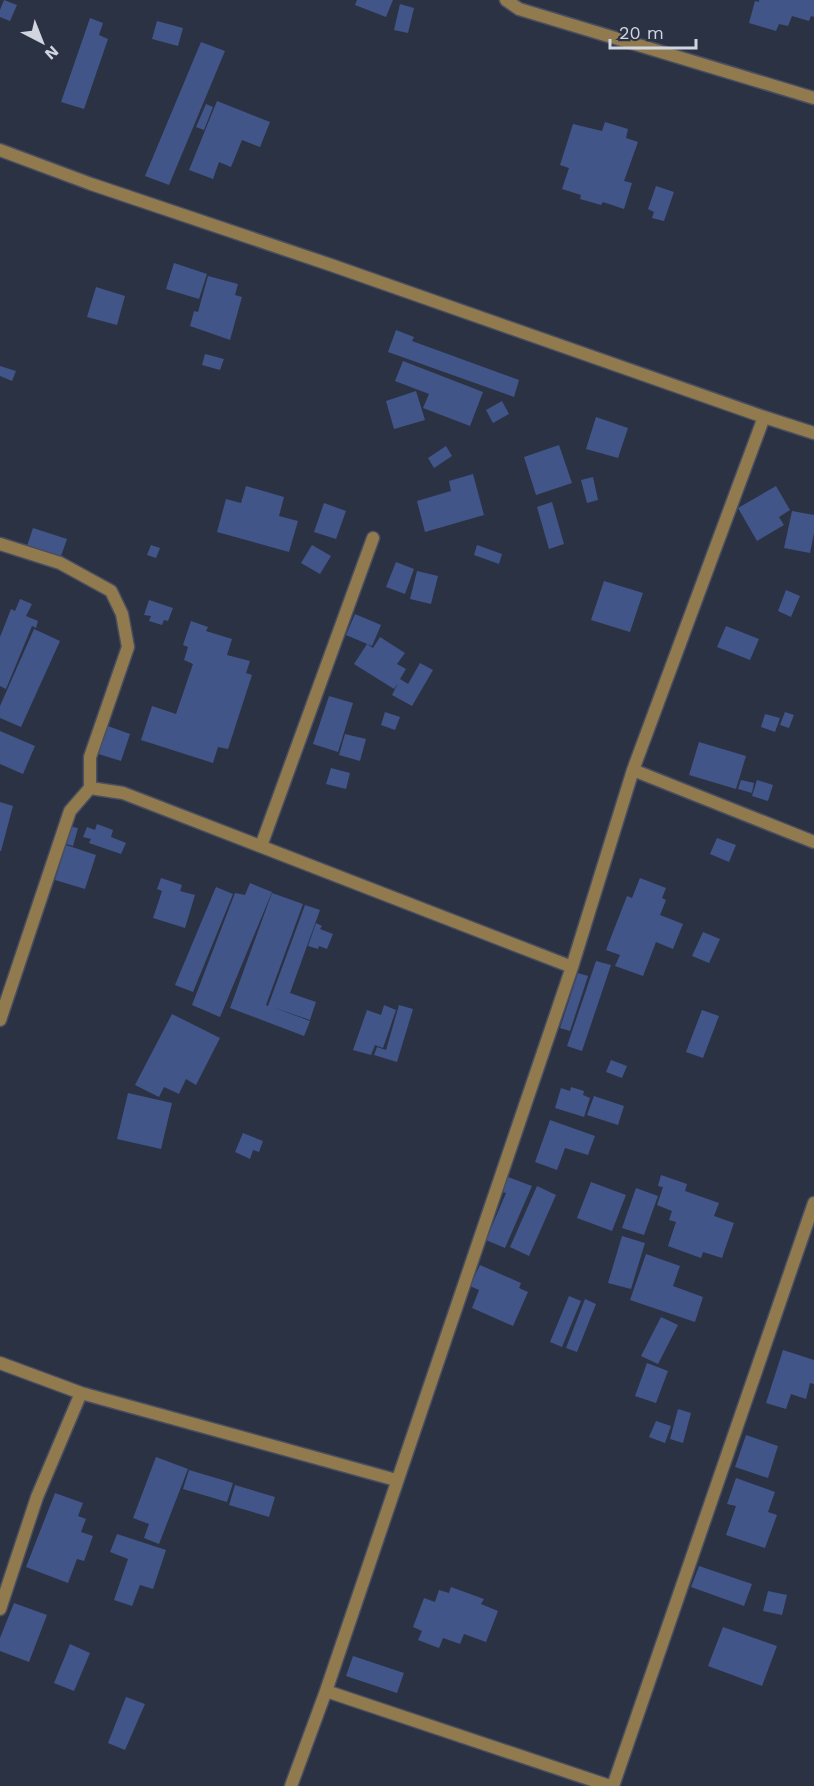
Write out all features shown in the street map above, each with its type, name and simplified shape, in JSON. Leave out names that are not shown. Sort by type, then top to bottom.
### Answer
[{"type":"street","points":[[506,0],[519,9],[814,98]]},
{"type":"street","points":[[0,150],[91,184],[814,433]]},
{"type":"street","points":[[291,1786],[326,1691],[572,967],[633,770],[764,417]]},
{"type":"street","points":[[261,846],[374,538]]},
{"type":"street","points":[[0,544],[60,563],[111,591],[122,614],[128,647],[90,757],[90,788],[70,811],[0,1020]]},
{"type":"street","points":[[633,770],[814,842]]},
{"type":"street","points":[[90,788],[123,793],[572,967]]},
{"type":"street","points":[[326,1691],[611,1786],[814,1203]]},
{"type":"street","points":[[0,1363],[81,1393],[396,1480]]},
{"type":"street","points":[[0,1609],[37,1497],[81,1393]]},
{"type":"building","points":[[4,0],[17,5],[10,21],[0,17]]},
{"type":"building","points":[[357,0],[393,0],[386,17],[355,5]]},
{"type":"building","points":[[759,0],[814,0],[814,17],[811,16],[809,21],[792,16],[788,26],[779,24],[776,31],[749,23],[755,1],[759,2]]},
{"type":"building","points":[[400,4],[414,8],[408,33],[394,30]]},
{"type":"building","points":[[90,18],[103,23],[99,35],[108,39],[84,109],[61,102]]},
{"type":"building","points":[[157,21],[183,28],[178,46],[152,39]]},
{"type":"building","points":[[201,42],[225,51],[169,185],[145,176]]},
{"type":"building","points":[[217,101],[270,122],[260,147],[242,140],[231,167],[219,162],[213,179],[189,170]]},
{"type":"building","points":[[206,104],[213,107],[204,130],[196,127]]},
{"type":"building","points":[[605,122],[628,129],[626,138],[638,142],[624,181],[632,183],[624,209],[603,202],[601,205],[580,199],[581,195],[562,189],[569,168],[560,165],[573,124],[602,131]]},
{"type":"building","points":[[656,186],[674,192],[664,221],[652,218],[654,212],[648,209]]},
{"type":"building","points":[[174,263],[207,274],[199,299],[166,289]]},
{"type":"building","points":[[208,276],[238,284],[235,295],[242,297],[230,340],[190,326],[194,311],[198,312]]},
{"type":"building","points":[[96,287],[125,296],[117,325],[87,317]]},
{"type":"building","points":[[396,330],[414,337],[412,341],[519,380],[514,397],[388,352]]},
{"type":"building","points":[[205,354],[224,359],[220,370],[202,365]]},
{"type":"building","points":[[403,361],[483,392],[470,426],[423,408],[429,394],[395,381]]},
{"type":"building","points":[[0,366],[16,371],[12,381],[0,376]]},
{"type":"building","points":[[416,391],[425,420],[394,429],[386,401]]},
{"type":"building","points":[[502,401],[509,414],[493,423],[486,410]]},
{"type":"building","points":[[596,417],[628,428],[618,458],[586,449]]},
{"type":"building","points":[[559,445],[572,483],[536,495],[524,457]]},
{"type":"building","points":[[446,446],[452,456],[434,468],[428,458]]},
{"type":"building","points":[[473,474],[484,515],[425,532],[417,501],[451,491],[449,481]]},
{"type":"building","points":[[593,477],[598,500],[587,503],[581,480]]},
{"type":"building","points":[[246,486],[284,497],[279,516],[298,521],[289,552],[217,532],[226,499],[241,503]]},
{"type":"building","points":[[776,486],[790,510],[779,517],[784,525],[757,541],[738,508]]},
{"type":"building","points":[[552,502],[564,544],[549,549],[537,507]]},
{"type":"building","points":[[324,503],[346,511],[336,539],[314,532]]},
{"type":"building","points":[[792,511],[814,515],[814,533],[810,553],[784,548]]},
{"type":"building","points":[[33,528],[67,539],[60,559],[26,549]]},
{"type":"building","points":[[151,545],[160,548],[156,558],[147,555]]},
{"type":"building","points":[[312,545],[331,556],[320,574],[301,563]]},
{"type":"building","points":[[477,545],[502,554],[499,564],[474,555]]},
{"type":"building","points":[[396,562],[414,569],[405,594],[386,587]]},
{"type":"building","points":[[417,571],[438,576],[431,604],[410,599]]},
{"type":"building","points":[[604,581],[643,593],[630,632],[591,620]]},
{"type":"building","points":[[786,590],[800,596],[791,617],[778,611]]},
{"type":"building","points":[[20,599],[32,604],[26,616],[38,621],[36,628],[32,626],[6,689],[0,686],[0,637],[11,609],[15,611]]},
{"type":"building","points":[[149,600],[173,608],[168,621],[164,620],[162,625],[149,621],[151,616],[144,615]]},
{"type":"building","points":[[355,614],[381,625],[372,646],[346,635]]},
{"type":"building","points":[[191,621],[208,627],[206,631],[232,639],[227,655],[250,661],[246,673],[252,675],[228,749],[218,747],[213,763],[141,740],[152,706],[176,714],[193,664],[184,660],[188,647],[183,645]]},
{"type":"building","points":[[726,626],[759,639],[750,660],[717,647]]},
{"type":"building","points":[[34,629],[60,641],[21,727],[0,718],[0,706]]},
{"type":"building","points":[[380,637],[405,653],[397,664],[406,669],[400,679],[408,684],[420,663],[433,670],[412,706],[392,695],[398,683],[394,689],[354,664],[367,644],[373,648]]},
{"type":"building","points":[[329,696],[353,703],[338,752],[313,744]]},
{"type":"building","points":[[385,712],[400,717],[395,730],[381,725]]},
{"type":"building","points":[[785,712],[794,715],[789,728],[780,725]]},
{"type":"building","points":[[765,714],[780,718],[775,732],[761,727]]},
{"type":"building","points":[[105,725],[130,734],[121,761],[95,753]]},
{"type":"building","points":[[0,731],[35,746],[23,774],[0,764]]},
{"type":"building","points":[[345,734],[366,739],[360,761],[339,755]]},
{"type":"building","points":[[699,742],[746,756],[736,789],[689,775]]},
{"type":"building","points":[[331,768],[350,773],[346,789],[326,784]]},
{"type":"building","points":[[741,780],[754,783],[752,793],[738,789]]},
{"type":"building","points":[[757,780],[773,785],[768,801],[752,796]]},
{"type":"building","points":[[0,802],[13,806],[1,851],[0,851]]},
{"type":"building","points":[[97,824],[113,830],[111,837],[126,843],[121,854],[89,843],[91,839],[83,837],[87,827],[95,830]]},
{"type":"building","points":[[68,826],[78,828],[73,846],[63,843]]},
{"type":"building","points":[[717,838],[736,845],[729,862],[710,854]]},
{"type":"building","points":[[66,845],[96,855],[85,889],[55,880]]},
{"type":"building","points":[[161,878],[182,885],[180,891],[195,895],[185,928],[153,918],[162,891],[157,889]]},
{"type":"building","points":[[640,878],[666,888],[662,898],[666,900],[660,915],[683,924],[673,949],[656,942],[643,976],[615,966],[620,955],[606,950],[627,896],[632,898]]},
{"type":"building","points":[[250,883],[272,892],[220,1017],[192,1005],[235,893],[245,895]]},
{"type":"building","points":[[216,887],[233,894],[193,992],[175,985]]},
{"type":"building","points":[[272,893],[303,904],[266,1005],[268,1006],[305,905],[320,910],[290,993],[316,1002],[310,1020],[272,1007],[310,1021],[304,1036],[230,1008]]},
{"type":"building","points":[[316,923],[322,926],[320,929],[333,934],[327,949],[308,946]]},
{"type":"building","points":[[703,932],[720,939],[709,963],[692,956]]},
{"type":"building","points":[[596,961],[611,965],[582,1051],[567,1046]]},
{"type":"building","points":[[578,973],[588,976],[570,1031],[560,1028]]},
{"type":"building","points":[[384,1005],[396,1010],[383,1048],[375,1045],[371,1055],[353,1050],[367,1010],[381,1015]]},
{"type":"building","points":[[399,1005],[413,1009],[397,1062],[374,1055],[377,1047],[386,1050]]},
{"type":"building","points":[[702,1010],[719,1016],[703,1058],[686,1052]]},
{"type":"building","points":[[172,1014],[220,1038],[196,1085],[186,1079],[179,1094],[164,1087],[159,1097],[135,1085]]},
{"type":"building","points":[[611,1060],[627,1066],[622,1078],[606,1072]]},
{"type":"building","points":[[571,1087],[584,1091],[583,1095],[590,1098],[584,1117],[555,1108],[561,1088],[570,1091]]},
{"type":"building","points":[[128,1093],[172,1103],[161,1149],[117,1139]]},
{"type":"building","points":[[594,1096],[624,1106],[618,1125],[587,1115]]},
{"type":"building","points":[[550,1120],[595,1136],[588,1155],[565,1148],[557,1170],[535,1162]]},
{"type":"building","points":[[243,1133],[263,1141],[259,1152],[253,1150],[250,1159],[235,1152]]},
{"type":"building","points":[[661,1175],[687,1184],[685,1191],[719,1203],[714,1216],[734,1223],[722,1258],[703,1252],[701,1258],[668,1246],[676,1222],[669,1220],[672,1211],[657,1205],[663,1187],[658,1186]]},
{"type":"building","points":[[508,1177],[532,1186],[505,1248],[486,1240],[506,1193],[502,1192]]},
{"type":"building","points":[[591,1182],[626,1195],[612,1231],[577,1218]]},
{"type":"building","points":[[537,1186],[556,1195],[529,1256],[510,1247]]},
{"type":"building","points":[[636,1188],[658,1196],[644,1235],[622,1228]]},
{"type":"building","points":[[622,1236],[645,1243],[631,1289],[608,1283]]},
{"type":"building","points":[[646,1254],[680,1266],[673,1286],[703,1297],[695,1322],[630,1300]]},
{"type":"building","points":[[480,1265],[521,1283],[519,1288],[528,1292],[513,1326],[472,1308],[479,1290],[470,1286]]},
{"type":"building","points":[[569,1296],[581,1301],[562,1347],[550,1342]]},
{"type":"building","points":[[585,1299],[596,1304],[577,1352],[566,1348]]},
{"type":"building","points":[[661,1317],[678,1325],[658,1364],[641,1356]]},
{"type":"building","points":[[783,1350],[814,1360],[814,1384],[810,1383],[806,1399],[791,1394],[786,1409],[766,1403]]},
{"type":"building","points":[[647,1363],[668,1371],[656,1403],[635,1396]]},
{"type":"building","points":[[678,1409],[691,1413],[683,1443],[670,1439]]},
{"type":"building","points":[[656,1421],[671,1426],[665,1443],[649,1437]]},
{"type":"building","points":[[746,1435],[778,1446],[768,1478],[735,1467]]},
{"type":"building","points":[[156,1457],[188,1469],[159,1544],[144,1538],[149,1524],[133,1518]]},
{"type":"building","points":[[189,1470],[233,1483],[227,1502],[183,1489]]},
{"type":"building","points":[[736,1478],[775,1492],[768,1512],[777,1515],[765,1548],[726,1535],[736,1506],[727,1504]]},
{"type":"building","points":[[235,1485],[275,1497],[269,1517],[229,1505]]},
{"type":"building","points":[[55,1493],[83,1503],[78,1516],[86,1519],[81,1532],[93,1536],[84,1561],[77,1559],[68,1583],[26,1567]]},
{"type":"building","points":[[117,1534],[166,1550],[153,1589],[140,1585],[132,1606],[114,1600],[128,1559],[110,1552]]},
{"type":"building","points":[[699,1566],[752,1584],[744,1606],[691,1587]]},
{"type":"building","points":[[451,1587],[484,1599],[481,1604],[498,1611],[486,1642],[464,1634],[460,1644],[443,1638],[439,1648],[418,1640],[422,1631],[413,1627],[424,1598],[435,1602],[439,1590],[449,1593]]},
{"type":"building","points":[[768,1591],[787,1595],[782,1615],[763,1611]]},
{"type":"building","points":[[14,1603],[47,1615],[29,1662],[0,1651],[0,1638]]},
{"type":"building","points":[[723,1627],[777,1646],[762,1686],[708,1666]]},
{"type":"building","points":[[70,1644],[90,1653],[74,1691],[54,1683]]},
{"type":"building","points":[[353,1656],[404,1673],[397,1693],[346,1676]]},
{"type":"building","points":[[126,1697],[145,1704],[125,1750],[108,1743]]}]
